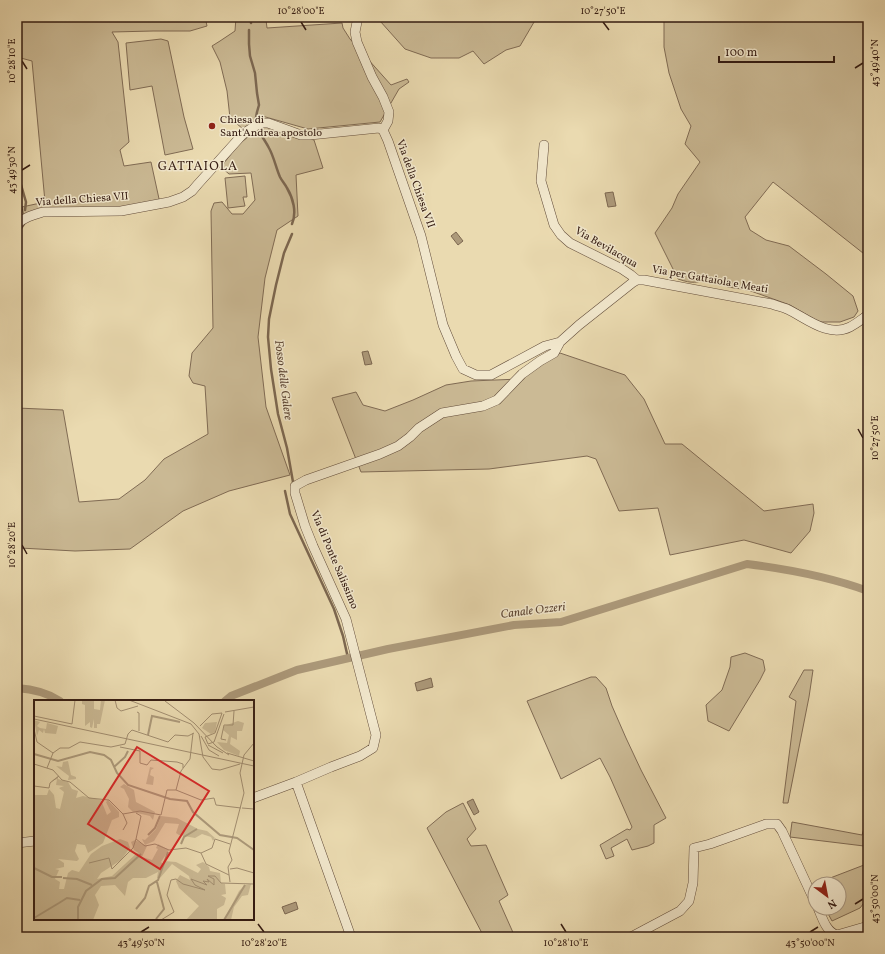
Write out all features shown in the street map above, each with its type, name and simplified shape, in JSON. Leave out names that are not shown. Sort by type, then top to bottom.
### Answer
[{"type":"street","points":[[358,17],[355,32],[357,42],[389,112],[388,121],[383,130]]},
{"type":"street","name":"Via della Chiesa VII","points":[[17,224],[30,215],[43,212],[121,210],[169,202],[183,197],[192,191],[243,134],[262,123],[268,123],[301,134],[310,135],[379,128],[383,130],[388,141],[421,236],[443,325],[456,356],[463,368],[476,375],[491,375],[545,346],[560,342]]},
{"type":"street","name":"Via Bevilacqua","points":[[544,145],[541,181],[554,225],[561,235],[570,243],[613,264],[637,280]]},
{"type":"street","name":"Via per Gattaiola e Meati","points":[[560,342],[579,325],[637,280],[644,280],[772,304],[787,309],[813,324],[831,330],[840,330],[850,327],[868,315]]},
{"type":"street","name":"Via di Ponte Salissimo","points":[[296,782],[360,756],[373,748],[376,735],[346,619],[305,526],[295,493],[295,486],[306,480],[380,454],[398,446],[419,428],[442,413],[482,406],[497,400],[522,374],[554,353],[560,342]]},
{"type":"street","points":[[254,798],[296,782],[351,937]]},
{"type":"street","points":[[631,937],[680,911],[689,901],[693,883],[694,848],[710,844],[766,824],[777,824],[782,831],[807,885]]},
{"type":"street","points":[[17,843],[34,841]]},
{"type":"street","points":[[822,916],[832,934],[868,926]]},
{"type":"shaded area","points":[[17,17],[205,17],[207,26],[190,31],[112,32],[118,42],[129,142],[120,150],[124,166],[151,162],[161,208],[40,216],[25,222],[22,207],[45,202],[32,61],[17,57]]},
{"type":"shaded area","points":[[236,17],[284,17],[266,20],[267,28],[342,23],[343,28],[350,39],[391,85],[407,79],[409,82],[399,89],[380,122],[308,129],[262,116],[243,129],[230,118],[227,91],[220,62],[212,46],[235,31]]},
{"type":"shaded area","points":[[380,17],[537,17],[520,46],[506,50],[484,64],[473,51],[459,58],[431,58],[405,49],[380,21]]},
{"type":"shaded area","points":[[664,17],[868,17],[868,257],[773,182],[745,217],[750,230],[766,240],[789,246],[853,296],[858,311],[854,317],[840,322],[819,322],[790,305],[748,290],[728,287],[711,278],[694,282],[687,282],[678,279],[655,233],[672,208],[678,194],[700,162],[685,144],[691,126],[681,109],[669,73],[664,47]]},
{"type":"shaded area","points":[[161,39],[168,41],[184,117],[193,149],[165,155],[152,86],[130,90],[126,43]]},
{"type":"shaded area","points":[[263,125],[314,140],[323,168],[296,175],[298,216],[277,230],[265,278],[258,337],[266,407],[290,475],[229,491],[183,511],[130,549],[75,551],[17,549],[17,408],[63,410],[79,502],[119,499],[145,480],[164,459],[208,434],[205,386],[193,383],[189,376],[192,353],[213,328],[211,211],[214,203],[222,202],[232,214],[243,214],[255,200],[251,173],[229,174],[221,167],[238,145]]},
{"type":"shaded area","points":[[245,176],[247,197],[243,197],[245,206],[228,208],[225,178]]},
{"type":"shaded area","points":[[613,192],[616,206],[608,207],[605,193]]},
{"type":"shaded area","points":[[456,232],[463,241],[458,245],[451,236]]},
{"type":"shaded area","points":[[368,351],[372,364],[365,365],[362,352]]},
{"type":"shaded area","points":[[560,353],[625,375],[644,399],[665,444],[682,444],[764,511],[813,504],[814,513],[810,531],[791,553],[744,540],[670,555],[658,508],[619,511],[596,459],[587,456],[489,469],[361,472],[332,398],[356,392],[363,405],[385,411],[446,385],[471,381],[520,379]]},
{"type":"shaded area","points":[[745,653],[763,660],[765,670],[729,731],[708,721],[706,705],[722,690],[730,667],[731,657]]},
{"type":"shaded area","points":[[804,670],[813,670],[809,697],[788,803],[783,803],[796,701],[789,697]]},
{"type":"shaded area","points":[[591,677],[596,677],[606,688],[626,738],[666,818],[654,825],[654,843],[632,850],[627,839],[611,848],[614,856],[606,859],[600,845],[627,829],[630,830],[632,827],[610,777],[600,758],[561,779],[527,701]]},
{"type":"shaded area","points":[[431,678],[433,687],[417,691],[415,683]]},
{"type":"shaded area","points":[[473,799],[479,812],[474,815],[467,802]]},
{"type":"shaded area","points":[[463,803],[476,829],[467,839],[471,846],[486,845],[508,895],[499,901],[515,937],[484,937],[427,828],[446,812]]},
{"type":"shaded area","points":[[868,815],[868,844],[864,846],[790,837],[792,822],[862,835]]},
{"type":"shaded area","points":[[868,864],[867,899],[860,908],[847,914],[847,876],[835,876]]},
{"type":"shaded area","points":[[296,902],[298,909],[285,914],[282,907]]},
{"type":"shaded area","points":[[829,916],[843,916],[832,921]]},
{"type":"shaded area","points":[[868,929],[868,937],[846,937]]},
{"type":"waterway","name":"Fosso delle Galere","points":[[250,17],[251,23]]},
{"type":"waterway","name":"Fosso delle Galere","points":[[249,30],[250,56],[255,73],[259,105],[255,123]]},
{"type":"waterway","name":"Fosso delle Galere","points":[[259,131],[271,151],[280,177],[291,196],[294,205],[292,224]]},
{"type":"waterway","points":[[17,171],[26,202],[25,210]]},
{"type":"waterway","points":[[17,234],[24,224]]},
{"type":"waterway","name":"Fosso delle Galere","points":[[292,234],[284,253],[276,285],[269,319],[268,337],[278,414],[287,448],[293,482]]},
{"type":"waterway","name":"Fosso delle Galere","points":[[285,491],[290,514],[334,609],[343,636],[348,658]]},
{"type":"waterway","name":"Canale Ozzeri","points":[[226,700],[231,696],[297,670],[388,649],[514,625],[561,622],[747,564],[808,574],[868,591]]},
{"type":"waterway","name":"Canale Ozzeri","points":[[17,688],[40,692],[58,700]]},
{"type":"place","name":"Chiesa di Sant'Andrea apostolo","points":[[212,126]]},
{"type":"district","name":"GATTAIOLA","points":[[198,167]]}]
